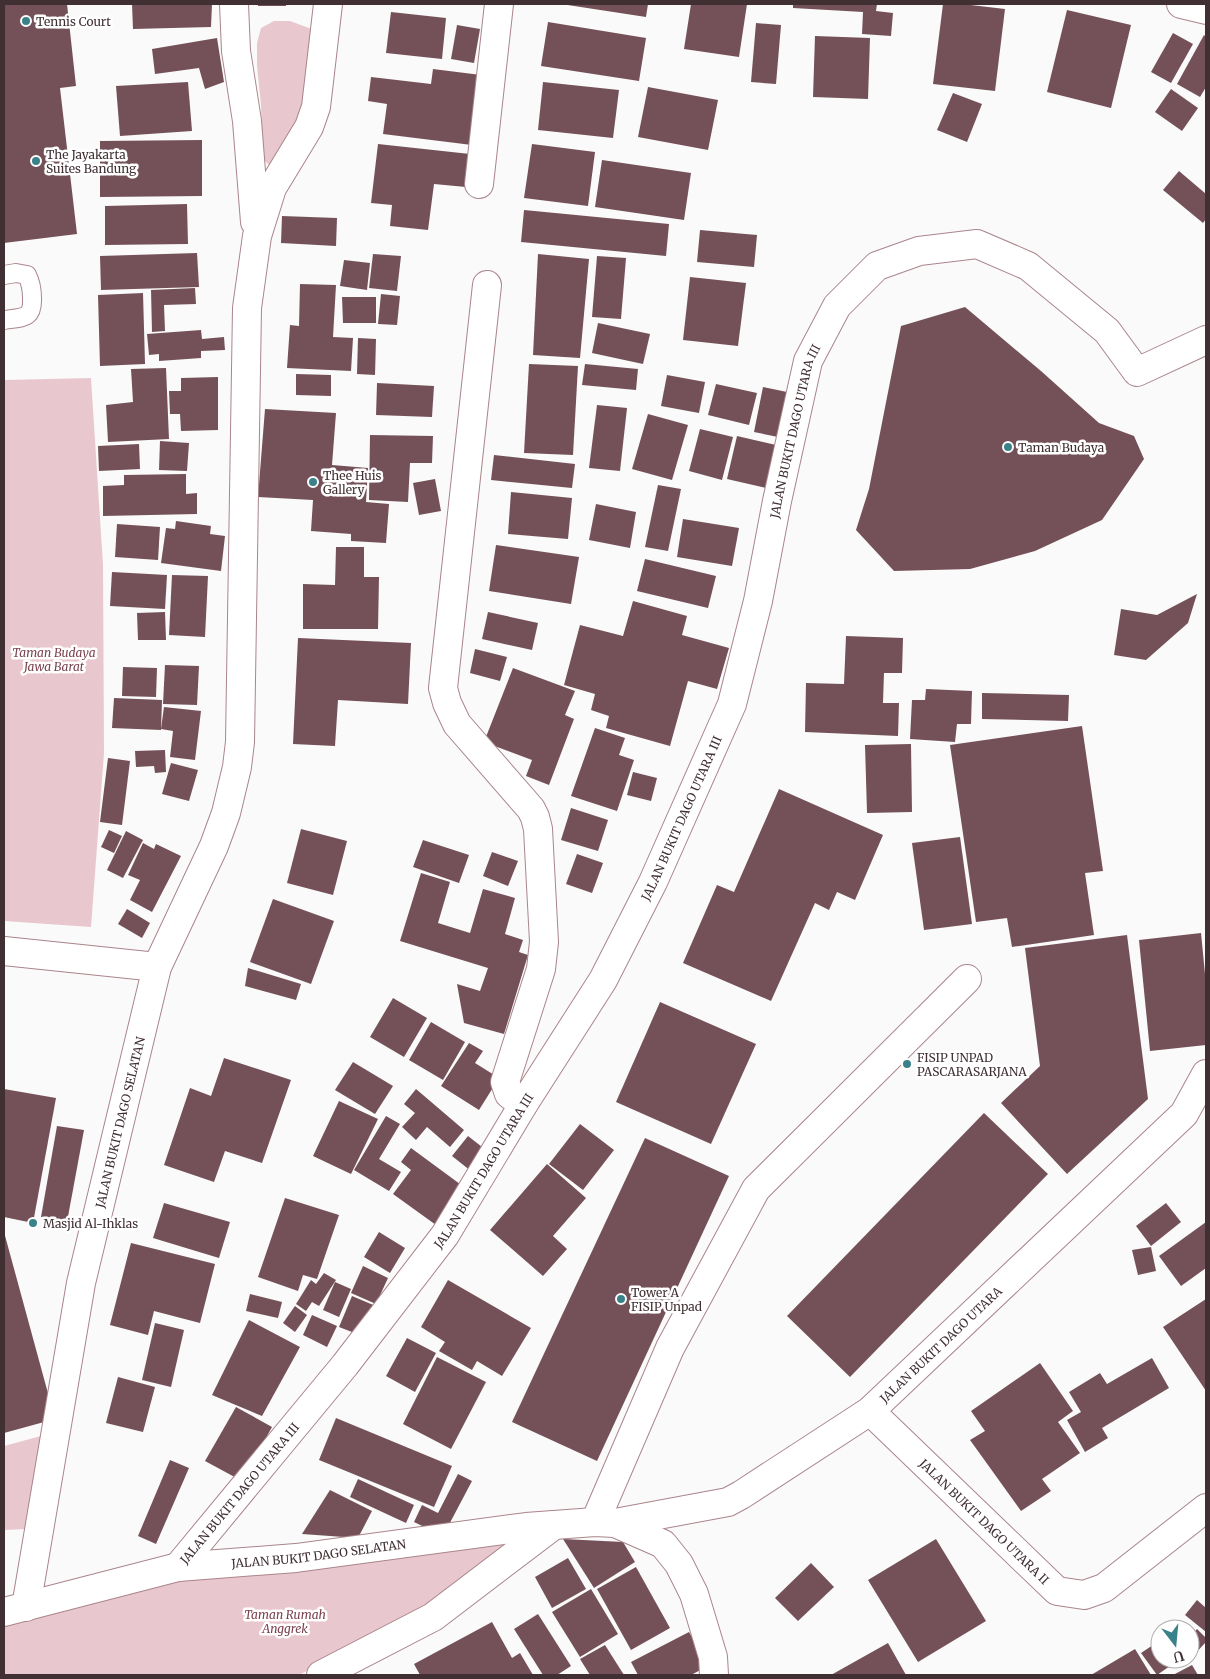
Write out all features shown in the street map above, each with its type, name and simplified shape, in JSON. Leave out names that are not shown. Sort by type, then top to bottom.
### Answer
[{"type":"street","points":[[234,4],[236,50],[247,122],[256,236]]},
{"type":"street","points":[[256,236],[272,188],[309,127],[316,107],[328,4]]},
{"type":"street","points":[[479,184],[499,4]]},
{"type":"street","points":[[1181,4],[1206,10]]},
{"type":"street","name":"JALAN BUKIT DAGO SELATAN","points":[[256,236],[247,308],[239,751],[226,813],[214,846],[157,967],[81,1283],[15,1609],[178,1567],[296,1558],[482,1533],[554,1525],[605,1522]]},
{"type":"street","name":"JALAN BUKIT DAGO UTARA III","points":[[178,1567],[345,1365],[445,1235],[523,1105],[603,980],[653,882],[732,704],[758,602],[777,501],[808,361],[837,306],[877,266],[919,251],[977,244],[1028,266],[1106,331],[1137,372],[1206,340]]},
{"type":"street","points":[[487,285],[443,688],[447,703],[457,724],[531,809],[538,829],[544,942],[541,969],[505,1082],[509,1094],[523,1105]]},
{"type":"street","points":[[4,951],[157,967]]},
{"type":"street","points":[[714,1675],[713,1657],[694,1594],[680,1564],[663,1544],[605,1522],[670,1348],[756,1189],[966,979]]},
{"type":"street","name":"JALAN BUKIT DAGO UTARA","points":[[605,1522],[728,1502],[741,1496],[870,1411],[1184,1114],[1206,1074]]},
{"type":"street","name":"JALAN BUKIT DAGO UTARA II","points":[[870,1411],[1057,1591],[1084,1595],[1104,1588],[1206,1508]]},
{"type":"street","points":[[321,1675],[433,1616],[554,1525]]},
{"type":"lane","points":[[4,274],[16,272],[27,275],[32,284],[33,308],[32,312],[24,316],[4,320]]},
{"type":"green space","points":[[274,21],[290,21],[317,31],[303,111],[273,169],[263,159],[257,43],[261,28]]},
{"type":"green space","name":"Taman Budaya Jawa Barat","points":[[91,378],[103,565],[104,753],[91,927],[4,921],[4,380]]},
{"type":"green space","points":[[41,1436],[27,1529],[4,1530],[4,1446]]},
{"type":"green space","name":"Taman Rumah Anggrek","points":[[508,1537],[512,1548],[429,1608],[299,1675],[4,1675],[4,1618],[174,1575]]},
{"type":"building","name":"The Jayakarta Suites Bandung","points":[[4,4],[67,4],[76,86],[60,88],[77,234],[4,243]]},
{"type":"building","points":[[132,4],[212,4],[211,27],[133,29]]},
{"type":"building","points":[[258,4],[286,4],[286,6],[258,6]]},
{"type":"building","points":[[561,4],[648,4],[646,17]]},
{"type":"building","points":[[691,4],[747,4],[739,57],[684,49]]},
{"type":"building","points":[[793,4],[877,4],[876,11],[893,13],[891,36],[862,34],[863,12],[793,8]]},
{"type":"building","points":[[943,4],[962,4],[1005,9],[995,91],[933,84]]},
{"type":"building","points":[[1067,10],[1131,25],[1111,108],[1047,92]]},
{"type":"building","points":[[391,12],[446,18],[442,59],[386,53]]},
{"type":"building","points":[[548,22],[646,38],[639,81],[541,66]]},
{"type":"building","points":[[756,23],[781,25],[776,84],[751,82]]},
{"type":"building","points":[[457,25],[480,29],[474,63],[451,59]]},
{"type":"building","points":[[1173,33],[1193,44],[1171,83],[1151,72]]},
{"type":"building","points":[[1204,35],[1206,37],[1206,87],[1200,97],[1177,84]]},
{"type":"building","points":[[815,36],[870,38],[868,99],[813,97]]},
{"type":"building","points":[[217,38],[224,82],[205,89],[199,68],[155,74],[152,49]]},
{"type":"building","points":[[433,69],[489,76],[480,146],[383,134],[387,104],[368,101],[371,77],[431,84]]},
{"type":"building","points":[[188,82],[192,131],[120,136],[116,86]]},
{"type":"building","points":[[543,82],[619,90],[613,138],[538,130]]},
{"type":"building","points":[[648,87],[718,100],[708,150],[638,137]]},
{"type":"building","points":[[1171,89],[1198,108],[1182,131],[1155,112]]},
{"type":"building","points":[[953,93],[982,104],[967,142],[937,130]]},
{"type":"building","points":[[202,140],[202,196],[100,197],[100,141]]},
{"type":"building","points":[[378,144],[470,154],[466,187],[434,184],[428,230],[390,226],[392,205],[371,203]]},
{"type":"building","points":[[532,144],[595,152],[588,206],[524,198]]},
{"type":"building","points":[[602,160],[691,173],[684,220],[595,207]]},
{"type":"building","points":[[1179,171],[1206,194],[1206,219],[1203,223],[1163,190]]},
{"type":"building","points":[[187,204],[188,244],[105,245],[105,206]]},
{"type":"building","points":[[524,210],[669,224],[666,256],[521,242]]},
{"type":"building","points":[[282,216],[337,218],[336,246],[281,243]]},
{"type":"building","points":[[700,230],[757,235],[754,267],[697,262]]},
{"type":"building","points":[[197,253],[199,287],[101,290],[100,256]]},
{"type":"building","points":[[373,254],[401,256],[397,291],[369,288]]},
{"type":"building","points":[[538,254],[589,259],[580,358],[533,355]]},
{"type":"building","points":[[597,256],[626,258],[621,319],[592,317]]},
{"type":"building","points":[[344,260],[370,263],[367,290],[340,286]]},
{"type":"building","points":[[690,277],[746,283],[738,346],[683,340]]},
{"type":"building","points":[[300,284],[336,285],[333,337],[353,338],[351,371],[287,368],[290,325],[299,326]]},
{"type":"building","points":[[195,288],[196,304],[164,305],[165,331],[152,332],[151,290]]},
{"type":"building","points":[[143,293],[145,364],[100,366],[98,295]]},
{"type":"building","points":[[381,294],[400,296],[397,325],[378,324]]},
{"type":"building","points":[[342,297],[376,297],[376,323],[343,323]]},
{"type":"building","name":"Taman Budaya","points":[[965,307],[1099,423],[1134,436],[1144,459],[1102,520],[1035,551],[970,569],[894,571],[856,530],[869,489],[901,326]]},
{"type":"building","points":[[598,323],[650,334],[643,364],[592,353]]},
{"type":"building","points":[[201,330],[202,339],[224,337],[225,350],[201,351],[201,358],[159,361],[159,354],[149,355],[147,334]]},
{"type":"building","points":[[358,338],[376,339],[375,375],[357,374]]},
{"type":"building","points":[[529,364],[578,366],[573,455],[524,453]]},
{"type":"building","points":[[585,364],[638,369],[636,390],[582,385]]},
{"type":"building","points":[[166,368],[169,439],[108,442],[106,405],[133,402],[131,369]]},
{"type":"building","points":[[296,374],[331,375],[331,396],[296,395]]},
{"type":"building","points":[[667,375],[705,382],[699,413],[661,406]]},
{"type":"building","points":[[218,377],[218,430],[181,431],[180,414],[170,414],[169,391],[181,391],[181,378]]},
{"type":"building","points":[[377,383],[434,386],[432,417],[376,415]]},
{"type":"building","points":[[716,384],[757,393],[749,425],[708,415]]},
{"type":"building","points":[[763,387],[787,392],[778,437],[754,432]]},
{"type":"building","points":[[597,405],[627,408],[620,471],[589,468]]},
{"type":"building","name":"Thee Huis Gallery","points":[[265,409],[336,413],[332,465],[368,468],[366,502],[389,504],[386,543],[351,541],[351,534],[311,531],[313,500],[258,497]]},
{"type":"building","points":[[648,414],[688,425],[672,480],[632,469]]},
{"type":"building","points":[[700,429],[733,437],[722,480],[689,471]]},
{"type":"building","points":[[370,435],[433,436],[432,463],[410,463],[408,502],[369,500]]},
{"type":"building","points":[[737,436],[776,445],[766,488],[727,479]]},
{"type":"building","points":[[160,441],[189,443],[187,471],[159,470]]},
{"type":"building","points":[[139,444],[140,469],[99,471],[98,446]]},
{"type":"building","points":[[494,455],[575,464],[572,488],[491,480]]},
{"type":"building","points":[[186,474],[186,494],[197,493],[197,514],[103,516],[103,486],[124,485],[124,475]]},
{"type":"building","points":[[435,479],[441,511],[419,515],[413,483]]},
{"type":"building","points":[[658,485],[681,489],[668,551],[645,547]]},
{"type":"building","points":[[511,492],[572,498],[568,539],[508,534]]},
{"type":"building","points":[[596,504],[636,512],[630,548],[589,540]]},
{"type":"building","points":[[683,519],[739,528],[732,566],[677,557]]},
{"type":"building","points":[[176,521],[211,526],[210,534],[225,536],[221,571],[161,563],[166,528],[175,529]]},
{"type":"building","points":[[117,524],[160,527],[158,560],[115,557]]},
{"type":"building","points":[[496,545],[579,557],[571,604],[489,591]]},
{"type":"building","points":[[336,547],[364,547],[364,577],[379,577],[378,629],[303,629],[303,584],[335,585]]},
{"type":"building","points":[[645,559],[716,576],[708,608],[637,591]]},
{"type":"building","points":[[112,572],[167,575],[165,609],[110,606]]},
{"type":"building","points":[[172,575],[208,576],[205,637],[169,635]]},
{"type":"building","points":[[1197,594],[1188,623],[1146,660],[1114,655],[1121,609],[1157,615]]},
{"type":"building","points":[[633,601],[687,616],[682,635],[729,648],[717,689],[688,681],[670,746],[606,728],[609,716],[591,710],[595,694],[564,685],[580,625],[623,636]]},
{"type":"building","points":[[165,612],[166,640],[138,640],[137,613]]},
{"type":"building","points":[[488,612],[538,623],[532,650],[482,639]]},
{"type":"building","points":[[846,636],[903,638],[902,673],[884,673],[883,703],[899,703],[898,736],[805,732],[806,683],[844,684]]},
{"type":"building","points":[[298,638],[411,643],[408,704],[338,700],[335,746],[293,744]]},
{"type":"building","points":[[475,649],[507,657],[500,681],[470,673]]},
{"type":"building","points":[[165,665],[199,666],[197,705],[163,704]]},
{"type":"building","points":[[123,667],[157,668],[156,697],[122,696]]},
{"type":"building","points":[[513,668],[575,691],[565,715],[574,719],[549,785],[526,776],[532,760],[484,742]]},
{"type":"building","points":[[926,689],[972,691],[971,724],[957,724],[955,742],[910,739],[912,700],[925,700]]},
{"type":"building","points":[[982,693],[1069,695],[1068,721],[982,719]]},
{"type":"building","points":[[114,698],[162,700],[161,730],[112,728]]},
{"type":"building","points":[[164,707],[201,711],[195,760],[170,757],[173,731],[161,729]]},
{"type":"building","points":[[1082,726],[1103,871],[1085,873],[1094,935],[1012,947],[1007,918],[976,922],[950,745]]},
{"type":"building","points":[[595,728],[625,738],[619,755],[634,760],[617,811],[571,796]]},
{"type":"building","points":[[911,744],[912,812],[867,813],[865,745]]},
{"type":"building","points":[[165,750],[166,772],[155,773],[154,766],[136,767],[135,751]]},
{"type":"building","points":[[108,758],[130,761],[122,825],[100,822]]},
{"type":"building","points":[[171,763],[198,770],[189,801],[162,794]]},
{"type":"building","points":[[633,772],[657,778],[651,801],[627,795]]},
{"type":"building","points":[[779,789],[883,835],[855,900],[837,892],[829,910],[815,903],[771,1001],[683,963],[717,885],[734,892]]},
{"type":"building","points":[[571,808],[608,820],[598,851],[561,840]]},
{"type":"building","points":[[301,829],[347,841],[333,895],[287,883]]},
{"type":"building","points":[[109,830],[122,836],[114,853],[101,847]]},
{"type":"building","points":[[126,831],[143,840],[123,878],[107,870]]},
{"type":"building","points":[[960,837],[972,924],[924,930],[912,843]]},
{"type":"building","points":[[423,840],[469,855],[459,883],[413,867]]},
{"type":"building","points":[[143,843],[154,849],[156,844],[181,856],[152,912],[130,900],[140,880],[128,875]]},
{"type":"building","points":[[492,852],[518,861],[508,886],[483,876]]},
{"type":"building","points":[[577,854],[603,863],[592,893],[566,884]]},
{"type":"building","points":[[421,873],[450,882],[438,923],[470,933],[483,889],[515,898],[505,934],[523,940],[519,952],[528,955],[504,1034],[464,1023],[457,984],[480,991],[488,968],[400,941]]},
{"type":"building","points":[[273,899],[334,921],[311,984],[250,962]]},
{"type":"building","points":[[127,909],[150,923],[142,938],[118,924]]},
{"type":"building","points":[[1201,933],[1206,984],[1206,1045],[1150,1051],[1139,940]]},
{"type":"building","points":[[1127,935],[1148,1099],[1067,1174],[1001,1103],[1040,1066],[1025,948]]},
{"type":"building","points":[[248,968],[301,984],[296,1000],[245,986]]},
{"type":"building","points":[[393,998],[427,1018],[404,1057],[370,1037]]},
{"type":"building","points":[[660,1002],[756,1044],[711,1144],[616,1102]]},
{"type":"building","points":[[431,1022],[465,1042],[443,1080],[409,1060]]},
{"type":"building","points":[[469,1043],[483,1051],[475,1063],[499,1078],[479,1110],[441,1086]]},
{"type":"building","points":[[224,1058],[291,1080],[262,1163],[225,1151],[214,1182],[164,1165],[190,1088],[211,1096]]},
{"type":"building","points":[[353,1062],[393,1086],[375,1114],[335,1090]]},
{"type":"building","points":[[4,1089],[56,1098],[33,1223],[4,1217]]},
{"type":"building","points":[[416,1089],[464,1130],[450,1147],[427,1127],[416,1140],[402,1127],[415,1113],[404,1104]]},
{"type":"building","points":[[339,1101],[378,1119],[351,1174],[313,1156]]},
{"type":"building","points":[[984,1113],[1048,1174],[850,1377],[787,1316]]},
{"type":"building","points":[[386,1116],[400,1124],[379,1159],[401,1172],[389,1191],[354,1170]]},
{"type":"building","points":[[580,1124],[614,1150],[583,1190],[549,1164]]},
{"type":"building","points":[[57,1126],[84,1130],[67,1222],[41,1217]]},
{"type":"building","points":[[468,1136],[491,1154],[476,1175],[452,1156]]},
{"type":"building","name":"Tower A FISIP Unpad","points":[[645,1138],[729,1176],[597,1461],[512,1422]]},
{"type":"building","points":[[411,1148],[464,1187],[436,1225],[393,1194],[411,1170],[401,1162]]},
{"type":"building","points":[[547,1164],[586,1198],[553,1236],[567,1249],[543,1276],[490,1230]]},
{"type":"building","points":[[285,1198],[339,1215],[317,1279],[303,1275],[298,1291],[258,1277]]},
{"type":"building","points":[[164,1203],[230,1222],[219,1258],[153,1238]]},
{"type":"building","points":[[1166,1203],[1181,1222],[1151,1246],[1136,1226]]},
{"type":"building","points":[[1206,1222],[1206,1268],[1181,1286],[1159,1256]]},
{"type":"building","points":[[4,1232],[55,1419],[4,1433]]},
{"type":"building","points":[[379,1232],[405,1248],[390,1273],[364,1257]]},
{"type":"building","points":[[131,1243],[215,1264],[200,1323],[154,1311],[148,1335],[110,1325]]},
{"type":"building","points":[[1151,1247],[1156,1271],[1138,1275],[1132,1250]]},
{"type":"building","points":[[363,1266],[388,1278],[376,1304],[351,1293]]},
{"type":"building","points":[[324,1273],[336,1280],[319,1306],[312,1302],[306,1311],[296,1304],[311,1280],[316,1284]]},
{"type":"building","points":[[448,1280],[531,1328],[502,1376],[477,1361],[472,1370],[439,1351],[445,1342],[421,1327]]},
{"type":"building","points":[[335,1282],[351,1289],[339,1317],[323,1310]]},
{"type":"building","points":[[250,1294],[282,1302],[278,1318],[246,1311]]},
{"type":"building","points":[[352,1296],[378,1307],[365,1337],[339,1327]]},
{"type":"building","points":[[1206,1299],[1206,1391],[1163,1327]]},
{"type":"building","points":[[295,1306],[307,1315],[295,1332],[283,1323]]},
{"type":"building","points":[[312,1315],[337,1326],[327,1347],[303,1335]]},
{"type":"building","points":[[249,1320],[300,1347],[262,1416],[212,1395]]},
{"type":"building","points":[[155,1323],[184,1330],[171,1387],[142,1380]]},
{"type":"building","points":[[407,1338],[436,1353],[415,1392],[386,1376]]},
{"type":"building","points":[[437,1357],[486,1382],[451,1449],[403,1424]]},
{"type":"building","points":[[1152,1358],[1169,1388],[1102,1428],[1108,1438],[1085,1452],[1067,1420],[1081,1412],[1069,1392],[1100,1373],[1107,1384]]},
{"type":"building","points":[[1040,1363],[1073,1411],[1058,1422],[1080,1453],[1042,1479],[1051,1491],[1021,1511],[970,1440],[985,1431],[971,1411]]},
{"type":"building","points":[[118,1377],[155,1387],[143,1432],[106,1423]]},
{"type":"building","points":[[236,1407],[272,1427],[242,1481],[205,1461]]},
{"type":"building","points":[[336,1418],[452,1466],[434,1507],[319,1460]]},
{"type":"building","points":[[170,1460],[189,1468],[156,1544],[138,1536]]},
{"type":"building","points":[[458,1474],[472,1481],[443,1536],[414,1522],[422,1505],[438,1513]]},
{"type":"building","points":[[358,1479],[414,1505],[406,1523],[350,1497]]},
{"type":"building","points":[[330,1490],[372,1511],[358,1538],[302,1534]]},
{"type":"building","points":[[563,1539],[623,1542],[635,1562],[594,1588]]},
{"type":"building","points":[[936,1539],[986,1621],[918,1662],[868,1580]]},
{"type":"building","points":[[568,1558],[586,1589],[552,1608],[535,1577]]},
{"type":"building","points":[[811,1563],[834,1587],[798,1621],[775,1598]]},
{"type":"building","points":[[636,1567],[670,1628],[631,1650],[597,1589]]},
{"type":"building","points":[[591,1589],[618,1634],[580,1657],[552,1612]]},
{"type":"building","points":[[1197,1600],[1206,1608],[1206,1632],[1200,1627],[1200,1619],[1190,1619],[1185,1615]]},
{"type":"building","points":[[538,1614],[571,1666],[557,1675],[543,1675],[514,1629]]},
{"type":"building","points":[[492,1622],[512,1658],[520,1653],[533,1675],[420,1675],[414,1664]]},
{"type":"building","points":[[689,1632],[708,1666],[691,1675],[638,1675],[631,1662]]},
{"type":"building","points":[[1200,1632],[1206,1638],[1206,1642],[1200,1648]]},
{"type":"building","points":[[888,1643],[906,1675],[831,1675]]},
{"type":"building","points":[[605,1645],[624,1675],[590,1675],[580,1659]]},
{"type":"building","points":[[1150,1647],[1150,1665],[1141,1653]]},
{"type":"building","points":[[1135,1649],[1151,1675],[1091,1675]]},
{"type":"building","points":[[1153,1669],[1166,1669],[1157,1675]]},
{"type":"building","points":[[1184,1669],[1194,1669],[1198,1675],[1173,1675]]},
{"type":"place","name":"Tennis Court","points":[[26,21]]},
{"type":"place","name":"The Jayakarta Suites Bandung","points":[[36,161]]},
{"type":"place","name":"Taman Budaya","points":[[1008,447]]},
{"type":"place","name":"Thee Huis Gallery","points":[[313,482]]},
{"type":"place","name":"FISIP UNPAD PASCARASARJANA","points":[[907,1064]]},
{"type":"place","name":"Masjid Al-Ihklas","points":[[33,1223]]},
{"type":"place","name":"Tower A FISIP Unpad","points":[[621,1299]]}]
